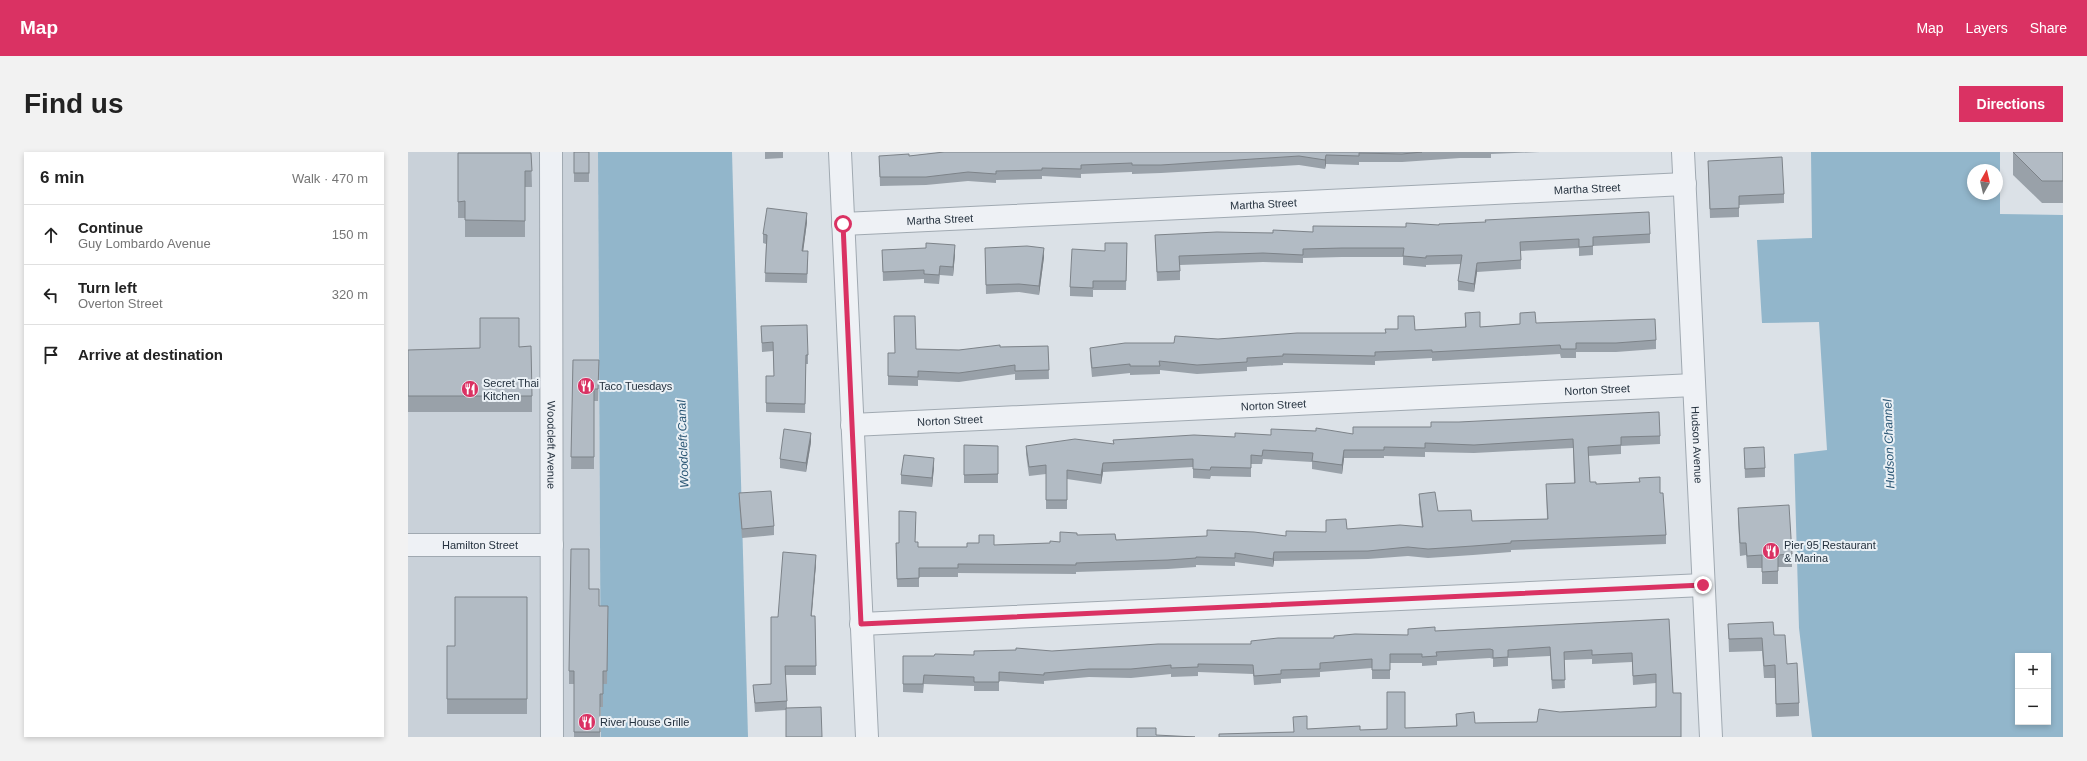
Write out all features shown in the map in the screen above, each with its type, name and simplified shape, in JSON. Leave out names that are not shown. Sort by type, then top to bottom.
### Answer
[{"type":"street","name":"Woodcleft Avenue","points":[[551,152],[552,737]]},
{"type":"street","points":[[840,152],[866,737]]},
{"type":"street","name":"Hudson Avenue","points":[[1683,152],[1711,737]]},
{"type":"street","name":"Martha Street","points":[[843,224],[1685,184]]},
{"type":"street","name":"Norton Street","points":[[852,425],[1694,385]]},
{"type":"street","name":"Hamilton Street","points":[[408,545],[552,545]]},
{"type":"street","points":[[861,624],[1703,585]]},
{"type":"shaded area","points":[[408,152],[598,152],[601,737],[408,737]]},
{"type":"water","name":"Woodcleft Canal","points":[[598,152],[732,152],[748,737],[601,737]]},
{"type":"water","name":"Hudson Channel","points":[[1811,152],[2000,152],[2000,164],[1967,164],[1967,200],[2000,200],[2000,214],[2063,215],[2063,737],[1812,737],[1799,628],[1794,454],[1827,450],[1819,322],[1762,323],[1757,240],[1812,238]]},
{"type":"building","points":[[574,152],[589,152],[589,173],[574,173]]},
{"type":"building","points":[[944,152],[1422,152],[1402,154],[1359,153],[1359,156],[1326,155],[1325,160],[1299,156],[1161,165],[1132,165],[1132,163],[1081,165],[1081,169],[1042,168],[1042,170],[996,171],[996,174],[968,172],[926,177],[880,177],[879,156],[909,154],[909,156]]},
{"type":"building","points":[[2013,152],[2063,152],[2063,181],[2042,181]]},
{"type":"building","points":[[458,153],[531,153],[532,171],[525,171],[525,221],[465,220],[465,201],[458,202]]},
{"type":"building","points":[[1782,157],[1784,194],[1739,196],[1739,208],[1710,209],[1708,161]]},
{"type":"building","points":[[767,208],[807,213],[802,251],[808,251],[807,274],[765,273],[767,235],[763,234]]},
{"type":"building","points":[[1649,212],[1650,234],[1593,237],[1593,246],[1579,247],[1579,239],[1520,242],[1521,260],[1477,263],[1474,284],[1458,281],[1462,255],[1426,256],[1426,258],[1403,256],[1404,248],[1303,249],[1303,255],[1263,253],[1179,256],[1180,271],[1157,272],[1155,235],[1217,232],[1273,233],[1273,230],[1313,232],[1313,226],[1406,227],[1406,223],[1439,225],[1486,222],[1485,220]]},
{"type":"building","points":[[926,243],[955,245],[953,267],[940,266],[939,275],[924,274],[924,270],[883,272],[882,250],[926,248]]},
{"type":"building","points":[[1105,243],[1127,243],[1126,281],[1093,281],[1093,288],[1070,287],[1072,249],[1105,251]]},
{"type":"building","points":[[1027,246],[1044,248],[1039,286],[1019,284],[986,285],[985,248]]},
{"type":"building","points":[[1480,312],[1480,327],[1520,324],[1520,313],[1535,312],[1536,323],[1655,319],[1656,340],[1616,343],[1576,343],[1576,349],[1561,349],[1560,345],[1432,352],[1432,350],[1375,352],[1375,356],[1283,354],[1283,356],[1247,358],[1247,362],[1197,365],[1159,361],[1160,366],[1130,366],[1130,364],[1092,368],[1090,348],[1125,343],[1174,343],[1175,336],[1218,339],[1297,333],[1386,333],[1385,329],[1398,329],[1398,316],[1414,316],[1415,330],[1466,327],[1465,313]]},
{"type":"building","points":[[894,316],[915,316],[916,349],[959,350],[1000,345],[1000,347],[1048,346],[1049,370],[1015,371],[1015,365],[959,373],[918,371],[918,377],[888,376],[888,353],[895,353]]},
{"type":"building","points":[[480,318],[519,318],[519,347],[531,346],[532,396],[408,396],[408,350],[480,348]]},
{"type":"building","points":[[807,325],[808,355],[806,355],[805,404],[766,403],[766,376],[774,376],[773,342],[762,343],[761,326]]},
{"type":"building","points":[[573,360],[599,360],[598,389],[594,389],[594,457],[571,457]]},
{"type":"building","points":[[1659,412],[1660,436],[1621,437],[1621,445],[1588,447],[1590,482],[1596,482],[1596,484],[1640,482],[1639,478],[1660,477],[1660,493],[1663,493],[1666,535],[1511,541],[1511,543],[1428,549],[1408,547],[1368,551],[1274,552],[1273,559],[1235,553],[1235,558],[1196,557],[1168,560],[1076,563],[1076,565],[958,564],[958,568],[919,568],[919,578],[897,579],[896,543],[899,543],[899,511],[916,512],[915,542],[918,542],[918,547],[967,547],[967,543],[979,543],[979,535],[994,535],[994,545],[1050,543],[1050,541],[1060,542],[1060,532],[1077,533],[1077,535],[1115,534],[1116,540],[1207,536],[1207,530],[1254,532],[1286,536],[1286,531],[1326,532],[1326,520],[1346,519],[1347,529],[1400,525],[1423,527],[1419,494],[1435,492],[1438,511],[1471,510],[1472,521],[1548,519],[1546,484],[1575,483],[1573,439],[1474,445],[1425,443],[1425,448],[1384,447],[1384,450],[1344,450],[1342,465],[1312,461],[1313,453],[1263,450],[1262,456],[1251,455],[1251,468],[1211,467],[1210,470],[1193,469],[1193,459],[1103,463],[1101,475],[1067,470],[1067,500],[1046,500],[1046,465],[1029,467],[1026,446],[1075,439],[1114,444],[1113,440],[1194,435],[1235,437],[1235,433],[1271,435],[1271,429],[1316,431],[1316,428],[1353,434],[1353,427],[1431,427],[1431,422],[1459,422]]},
{"type":"building","points":[[784,429],[811,433],[806,463],[780,459]]},
{"type":"building","points":[[964,445],[998,446],[998,474],[964,475]]},
{"type":"building","points":[[1764,447],[1765,468],[1745,469],[1744,448]]},
{"type":"building","points":[[904,455],[934,458],[932,478],[901,475]]},
{"type":"building","points":[[771,491],[774,526],[742,529],[739,493]]},
{"type":"building","points":[[1789,505],[1792,554],[1778,555],[1778,571],[1762,572],[1762,555],[1747,556],[1746,543],[1740,543],[1738,508]]},
{"type":"building","points":[[571,549],[589,549],[589,589],[599,589],[599,606],[608,606],[607,671],[603,671],[603,694],[600,694],[600,732],[574,732],[574,671],[569,671]]},
{"type":"building","points":[[783,552],[816,555],[811,616],[815,616],[816,666],[785,666],[787,701],[755,703],[753,685],[771,684],[771,617],[778,617]]},
{"type":"building","points":[[455,597],[527,597],[527,699],[447,699],[447,646],[455,646]]},
{"type":"building","points":[[1669,619],[1673,693],[1681,693],[1681,737],[1219,737],[1219,734],[1294,732],[1293,717],[1307,716],[1307,729],[1360,726],[1360,730],[1387,729],[1387,692],[1405,692],[1405,728],[1457,726],[1456,714],[1474,712],[1475,723],[1537,722],[1539,709],[1560,712],[1656,707],[1656,674],[1633,676],[1632,653],[1592,655],[1592,650],[1564,652],[1565,680],[1552,680],[1550,647],[1508,650],[1508,657],[1493,658],[1493,650],[1490,649],[1436,652],[1437,656],[1422,657],[1422,654],[1390,654],[1390,670],[1372,670],[1372,659],[1320,663],[1320,669],[1281,670],[1281,674],[1254,676],[1253,665],[1198,664],[1198,667],[1171,668],[1171,665],[1131,669],[1089,669],[1044,673],[1044,675],[999,672],[999,682],[974,682],[974,677],[924,675],[923,684],[903,684],[903,656],[934,656],[935,654],[974,655],[974,651],[1016,650],[1016,648],[1052,651],[1158,644],[1251,644],[1251,641],[1278,638],[1334,638],[1334,636],[1355,634],[1408,635],[1408,629],[1435,627],[1435,631]]},
{"type":"building","points":[[1773,622],[1774,635],[1785,635],[1787,664],[1797,663],[1799,703],[1776,704],[1775,665],[1764,666],[1762,638],[1729,639],[1728,624]]},
{"type":"building","points":[[821,707],[822,737],[786,737],[786,708]]},
{"type":"building","points":[[1137,728],[1156,728],[1156,735],[1195,737],[1137,737]]},
{"type":"place","name":"Taco Tuesdays","points":[[586,386]]},
{"type":"place","name":"Secret Thai Kitchen","points":[[470,389]]},
{"type":"place","name":"Pier 95 Restaurant & Marina","points":[[1771,551]]},
{"type":"place","name":"River House Grille","points":[[587,722]]},
{"type":"route","points":[[843,224],[861,624],[1703,585]]}]
